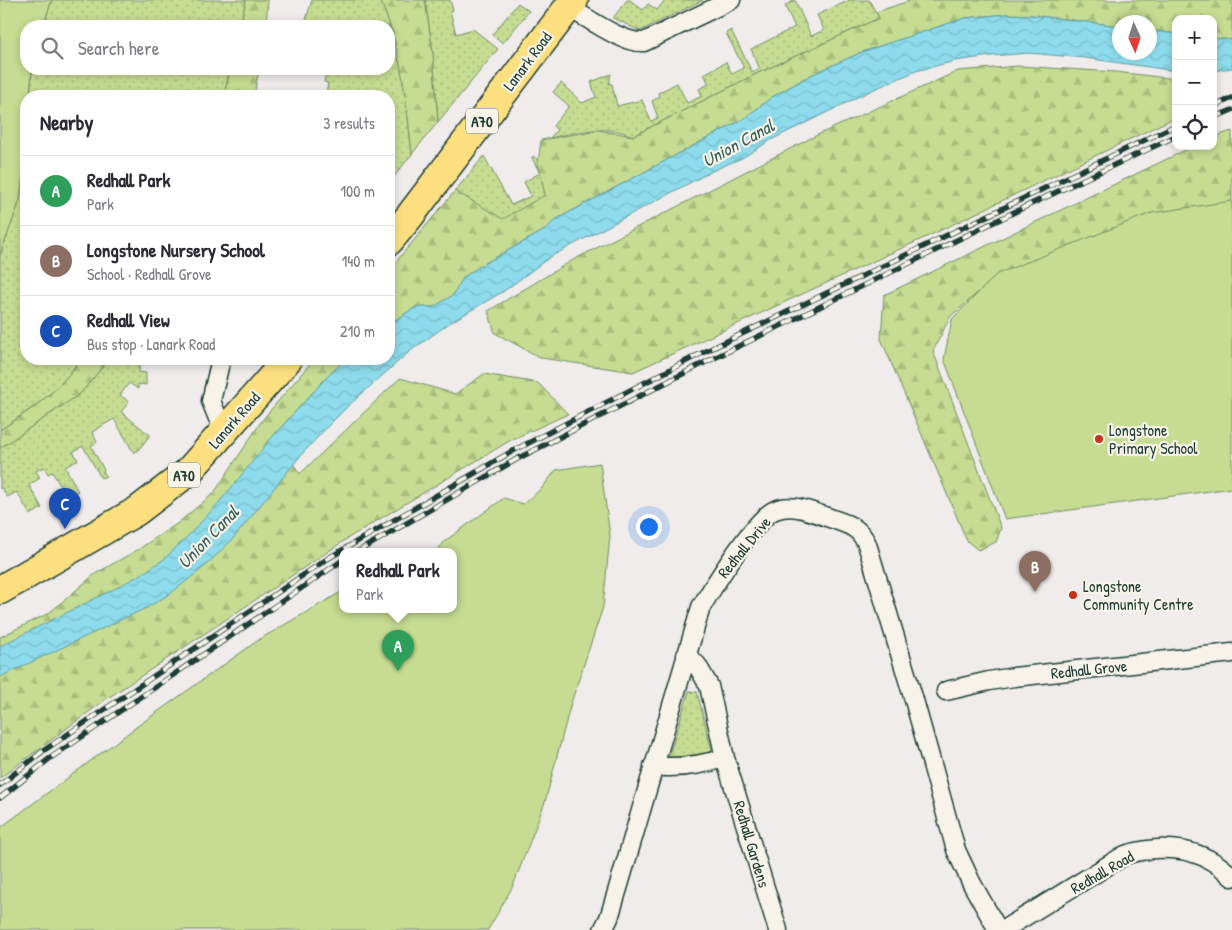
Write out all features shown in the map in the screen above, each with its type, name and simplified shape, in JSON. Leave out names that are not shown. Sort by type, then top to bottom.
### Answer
[{"type":"main road","name":"Lanark Road","points":[[395,234],[571,3]]},
{"type":"main road","name":"Lanark Road","points":[[0,590],[137,511],[188,472],[283,365]]},
{"type":"street","points":[[571,3],[626,40],[644,42],[731,0]]},
{"type":"street","points":[[220,365],[211,400],[224,433]]},
{"type":"street","name":"Redhall Drive","points":[[603,930],[619,886],[701,607],[725,567],[763,519],[774,510],[799,507],[854,527],[862,535],[920,698],[956,850],[972,884],[998,930]]},
{"type":"street","name":"Redhall Grove","points":[[946,690],[1014,677],[1232,653]]},
{"type":"street","name":"Redhall Gardens","points":[[686,655],[696,665],[709,686],[725,758],[778,930]]},
{"type":"street","points":[[653,766],[668,768],[712,762],[725,758]]},
{"type":"street","name":"Redhall Road","points":[[1003,930],[1125,855],[1138,851],[1166,848],[1194,852],[1218,864],[1232,876]]},
{"type":"green space","points":[[0,0],[52,0],[45,20],[20,20],[20,75],[32,75],[30,90],[20,90],[20,200],[0,255]]},
{"type":"green space","points":[[52,0],[246,0],[241,20],[45,20]]},
{"type":"green space","points":[[246,0],[268,0],[266,20],[241,20]]},
{"type":"green space","points":[[312,0],[380,0],[387,20],[306,20]]},
{"type":"green space","points":[[380,0],[425,0],[433,53],[438,122],[412,154],[405,95],[395,45],[395,20],[387,19]]},
{"type":"green space","points":[[425,0],[450,0],[453,10],[450,11],[456,34],[473,29],[498,49],[438,122],[433,53]]},
{"type":"green space","points":[[627,0],[630,0],[643,10],[648,4],[657,10],[665,0],[703,0],[640,31],[613,18]]},
{"type":"green space","points":[[795,0],[811,36],[824,30],[817,15],[850,0],[869,0],[879,18],[754,75],[633,136],[612,130],[592,130],[550,138],[557,130],[553,126],[569,106],[553,92],[561,83],[582,103],[596,97],[591,82],[611,74],[609,84],[612,84],[617,106],[642,100],[651,121],[658,118],[652,101],[659,97],[658,93],[677,83],[687,103],[702,96],[699,89],[709,84],[704,74],[726,62],[732,74],[744,68],[726,33],[731,30],[752,72],[760,69],[751,49],[795,27],[785,6]]},
{"type":"green space","points":[[912,0],[1232,0],[1232,40],[1217,38],[1217,15],[1172,15],[1172,33],[1157,31],[1157,15],[1112,15],[1112,25],[1031,15],[1007,14],[965,18],[862,52],[811,75],[772,97],[745,118],[555,220],[545,230],[464,277],[453,295],[434,307],[416,307],[395,320],[395,263],[455,191],[503,219],[545,195],[538,163],[541,140],[598,130],[633,136],[754,75],[879,18],[876,12]]},
{"type":"green space","points":[[518,3],[529,11],[503,43],[492,35]]},
{"type":"green space","points":[[395,45],[405,95],[412,154],[395,175],[395,90],[327,90],[328,83],[324,82],[326,75],[395,75]]},
{"type":"green space","points":[[1018,66],[1116,72],[1172,79],[1172,119],[937,232],[633,372],[541,358],[495,333],[488,311],[573,260],[813,137],[958,71]]},
{"type":"green space","points":[[32,75],[229,75],[225,90],[30,90]]},
{"type":"green space","points":[[229,75],[258,75],[255,90],[225,90]]},
{"type":"green space","points":[[1232,131],[1232,208],[1145,216],[998,275],[950,317],[933,351],[1001,528],[996,542],[978,550],[967,541],[881,339],[884,295],[1186,150],[1217,150],[1217,136]]},
{"type":"green space","points":[[484,156],[511,205],[531,196],[524,182],[540,173],[532,158],[533,156],[549,169],[588,178],[465,253],[455,191]]},
{"type":"green space","points":[[20,200],[20,365],[76,365],[53,391],[34,407],[0,430],[0,255]]},
{"type":"green space","name":"Longstone Primary School","points":[[1232,201],[1232,488],[1005,519],[944,359],[952,319],[997,274],[1151,213]]},
{"type":"green space","points":[[76,365],[104,365],[81,393],[0,448],[0,430],[54,391]]},
{"type":"green space","points":[[104,365],[140,365],[139,372],[146,373],[146,385],[138,384],[138,389],[129,383],[120,395],[129,402],[121,412],[150,435],[134,453],[114,419],[92,432],[97,442],[91,446],[106,476],[101,478],[83,446],[73,452],[78,460],[65,467],[78,491],[71,495],[70,493],[66,495],[52,472],[48,474],[44,467],[36,471],[40,478],[29,485],[42,508],[30,515],[17,492],[7,497],[2,488],[0,489],[0,448],[81,393]]},
{"type":"green space","points":[[309,365],[340,365],[274,435],[300,474],[400,378],[455,394],[484,374],[538,383],[568,414],[511,440],[350,537],[105,700],[0,778],[0,637],[49,613],[95,574],[139,549],[178,523],[214,493],[263,419]]},
{"type":"green space","points":[[600,463],[610,536],[603,607],[571,703],[545,802],[513,886],[488,930],[0,930],[0,828],[139,725],[260,639],[339,593],[339,613],[457,613],[457,548],[439,548],[445,541],[504,498],[523,504],[542,488],[556,470]]},
{"type":"green space","points":[[689,691],[697,692],[712,751],[691,758],[669,756]]},
{"type":"water","name":"Union Canal","points":[[1007,14],[1031,15],[1112,25],[1112,60],[1157,60],[1157,31],[1172,33],[1172,70],[1085,58],[1029,53],[955,61],[916,71],[870,91],[771,140],[742,158],[714,170],[550,257],[504,291],[451,322],[395,364],[395,320],[416,307],[434,307],[453,295],[464,277],[545,230],[555,220],[745,118],[772,97],[811,75],[862,52],[965,18]]},
{"type":"water","points":[[1217,38],[1232,40],[1232,68],[1217,70]]},
{"type":"water","name":"Union Canal","points":[[340,365],[394,365],[330,424],[302,454],[232,540],[203,568],[171,593],[148,607],[0,677],[0,646],[116,588],[163,560],[217,505],[274,435]]},
{"type":"railway","points":[[1217,105],[1232,98]]},
{"type":"railway","points":[[1217,116],[1232,110]]},
{"type":"railway","points":[[346,548],[511,452],[698,355],[1172,127]]},
{"type":"railway","points":[[364,548],[517,459],[704,363],[1031,204],[1172,138]]},
{"type":"railway","points":[[0,785],[43,751],[339,552]]},
{"type":"railway","points":[[0,798],[49,759],[339,563]]},
{"type":"place","name":"Longstone Primary School","points":[[1099,439]]},
{"type":"place","name":"Redhall View","points":[[65,529]]},
{"type":"place","name":"Longstone Nursery School","points":[[1035,592]]},
{"type":"place","name":"Longstone Community Centre","points":[[1073,595]]},
{"type":"place","name":"Redhall Park","points":[[398,671]]}]
